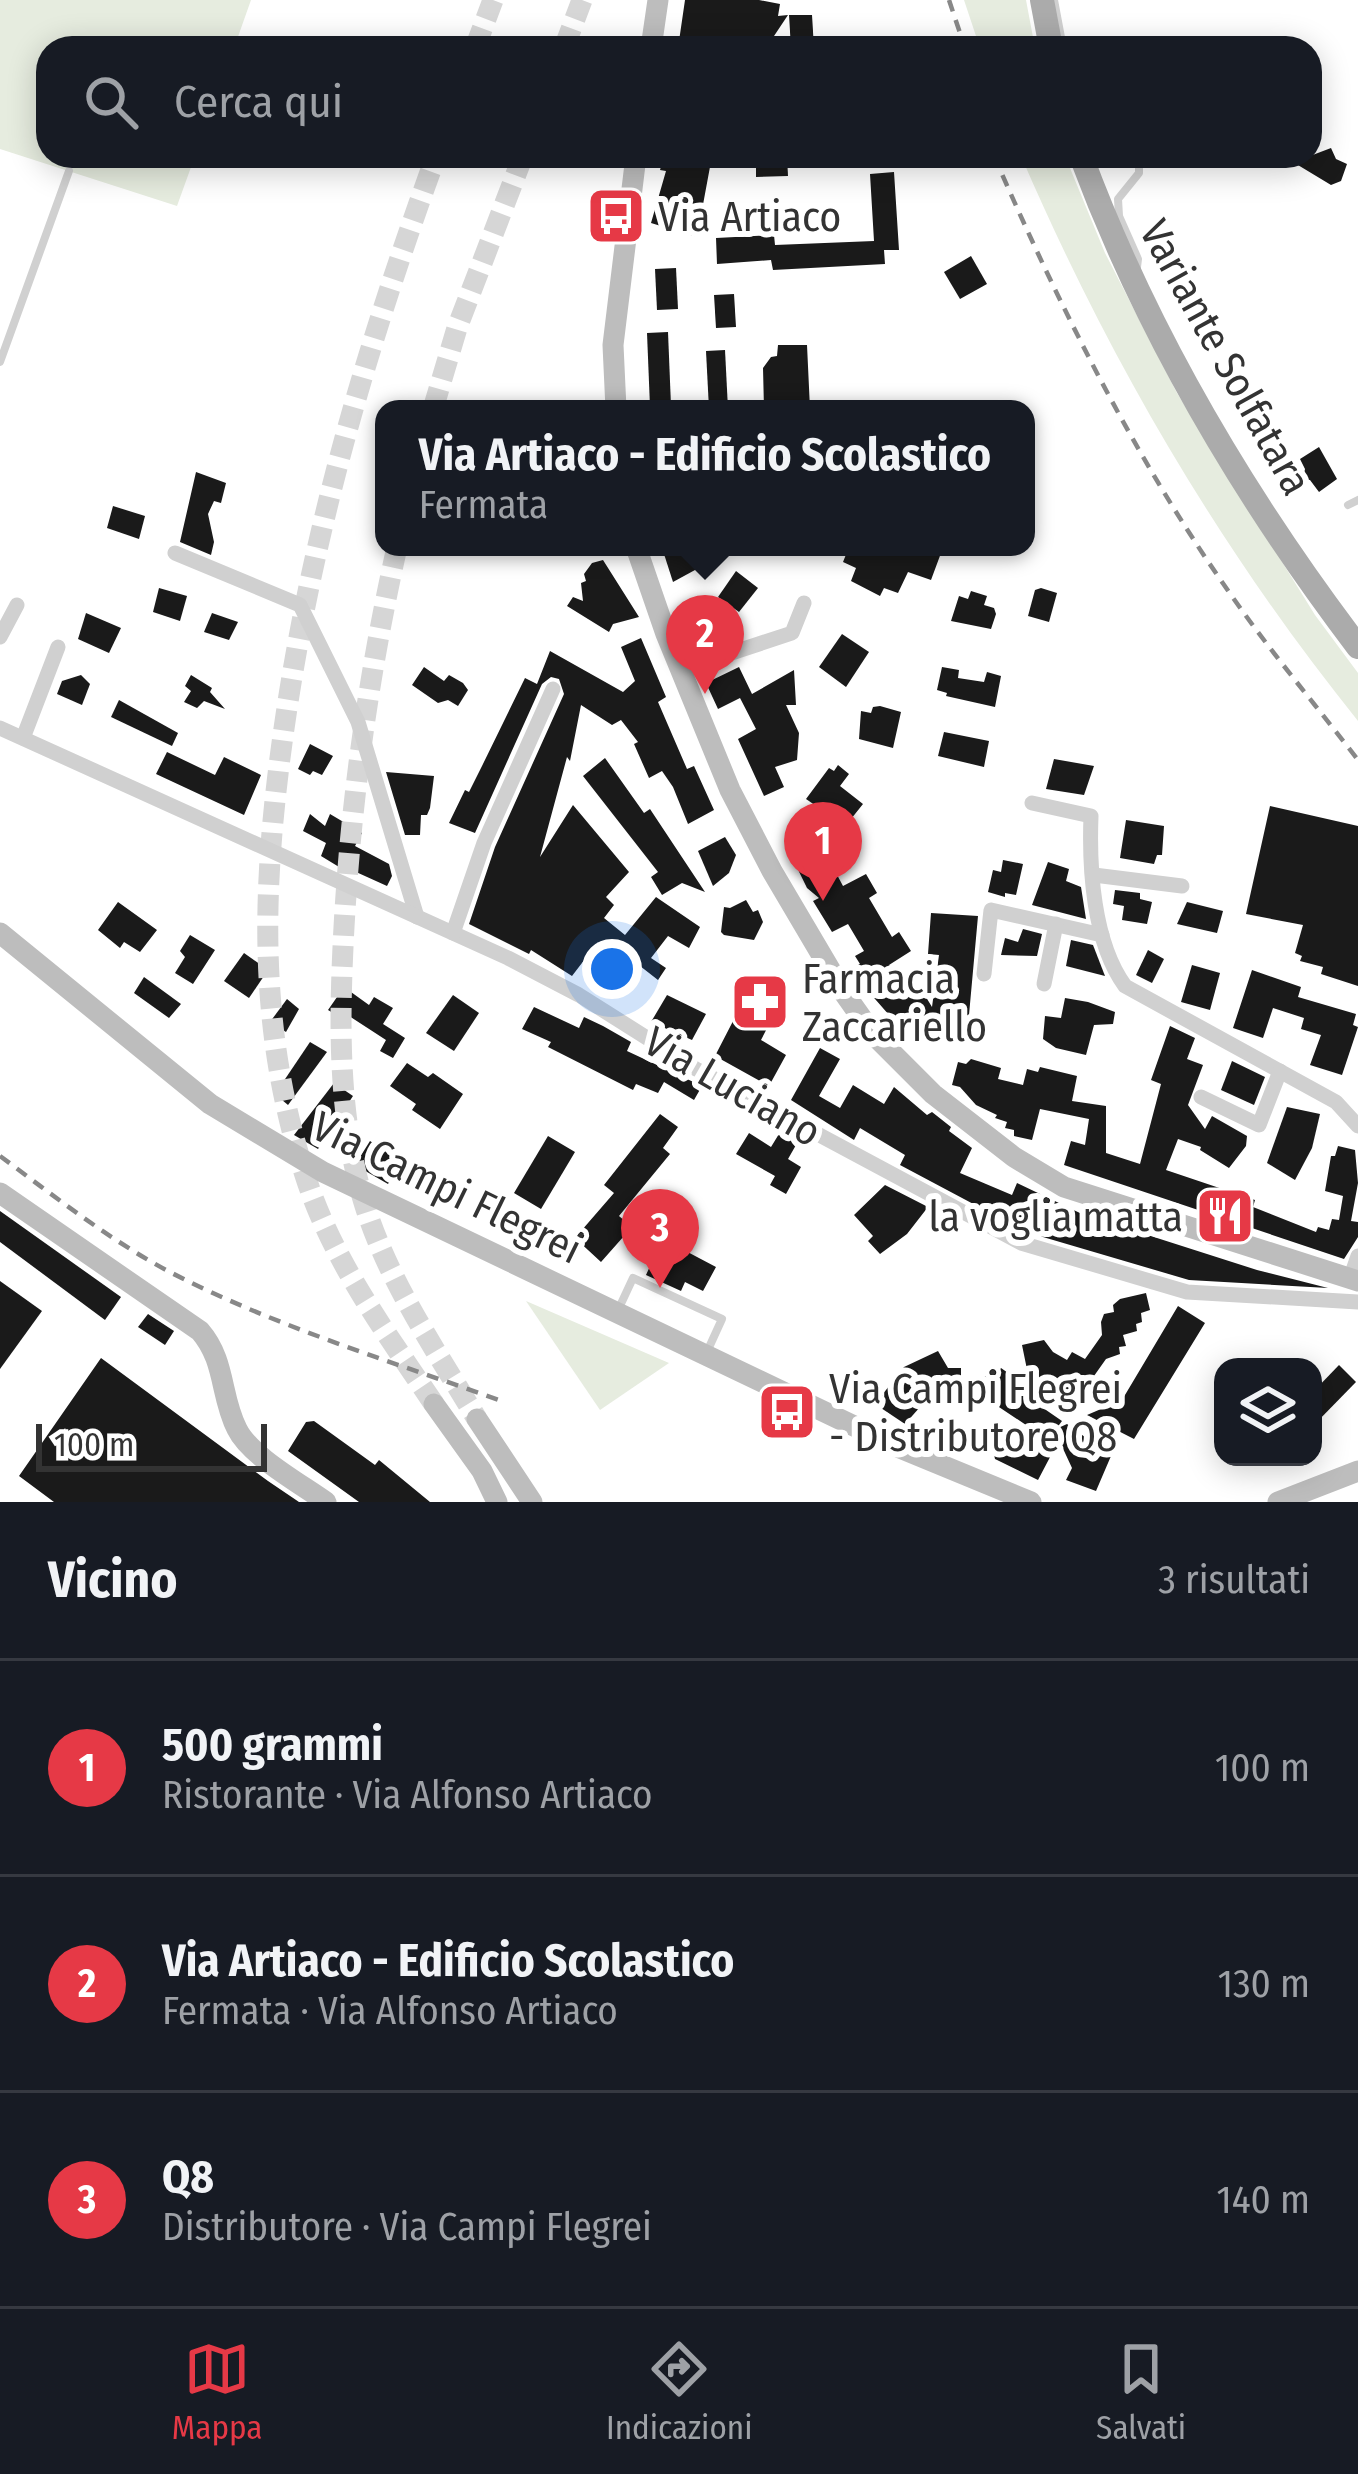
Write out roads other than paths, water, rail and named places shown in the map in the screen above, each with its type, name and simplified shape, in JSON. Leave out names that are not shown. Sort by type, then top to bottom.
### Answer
[{"type":"main road","points":[[653,36],[658,0]]},
{"type":"main road","points":[[1042,0],[1049,36]]},
{"type":"main road","points":[[616,400],[614,345],[635,168]]},
{"type":"main road","name":"Variante Solfatara","points":[[1086,168],[1135,280],[1205,418],[1318,594],[1358,647]]},
{"type":"main road","points":[[640,556],[680,670],[730,790],[772,871],[873,1034],[933,1094],[1014,1157],[1064,1187],[1354,1280]]},
{"type":"main road","name":"Via Campi Flegrei","points":[[0,933],[145,1055],[261,1136],[323,1172],[976,1482],[1031,1502]]},
{"type":"main road","points":[[0,1193],[200,1331],[219,1359],[233,1420],[243,1439],[326,1502]]},
{"type":"main road","points":[[434,1403],[482,1471],[497,1502]]},
{"type":"main road","points":[[477,1419],[528,1498]]},
{"type":"main road","points":[[1278,1502],[1358,1472]]},
{"type":"street","points":[[175,553],[300,605],[358,722],[417,917]]},
{"type":"street","points":[[680,670],[792,633],[804,603]]},
{"type":"street","points":[[0,637],[17,605]]},
{"type":"street","points":[[23,739],[58,647]]},
{"type":"street","points":[[453,933],[484,843],[553,689]]},
{"type":"street","name":"Via Luciano","points":[[0,728],[579,995],[696,1069],[1021,1243],[1187,1292],[1358,1302]]},
{"type":"street","points":[[1032,803],[1091,816],[1102,935],[1125,986],[1336,1102],[1358,1126]]},
{"type":"street","points":[[1094,875],[1182,886]]},
{"type":"street","points":[[984,974],[991,910],[1102,935]]},
{"type":"street","points":[[1044,984],[1056,924]]},
{"type":"street","points":[[1201,1097],[1259,1125],[1280,1071]]},
{"type":"street","points":[[1354,1280],[1358,1256]]},
{"type":"lane","points":[[1054,0],[1061,36]]},
{"type":"lane","points":[[1135,280],[1138,259],[1119,216],[1118,199],[1139,168]]},
{"type":"lane","points":[[0,362],[69,171]]},
{"type":"lane","points":[[1348,505],[1358,500]]},
{"type":"lane","points":[[616,1313],[633,1278],[722,1319],[705,1355]]},
{"type":"tunnel","points":[[480,36],[493,0]]},
{"type":"tunnel","points":[[568,36],[582,0]]},
{"type":"tunnel","points":[[432,168],[367,360],[313,567],[279,768],[268,943],[277,1058],[316,1206],[345,1266],[434,1404]]},
{"type":"tunnel","points":[[436,400],[457,328],[518,168]]},
{"type":"tunnel","points":[[395,556],[370,688],[351,831],[341,998],[345,1105],[357,1175],[376,1237],[416,1317],[477,1419]]},
{"type":"railway","points":[[949,0],[961,36]]},
{"type":"railway","points":[[999,168],[1072,325],[1161,488],[1244,614],[1358,760]]},
{"type":"railway","points":[[0,1156],[123,1244],[206,1290],[330,1341],[499,1400]]},
{"type":"place","name":"Via Artiaco","points":[[616,216]]},
{"type":"place","name":"Via Artiaco - Edificio Scolastico","points":[[705,694]]},
{"type":"place","name":"500 grammi","points":[[823,901]]},
{"type":"place","name":"Farmacia Zaccariello","points":[[760,1002]]},
{"type":"place","name":"la voglia matta","points":[[1225,1216]]},
{"type":"place","name":"Q8","points":[[660,1288]]},
{"type":"place","name":"Via Campi Flegrei - Distributore Q8","points":[[787,1412]]}]
